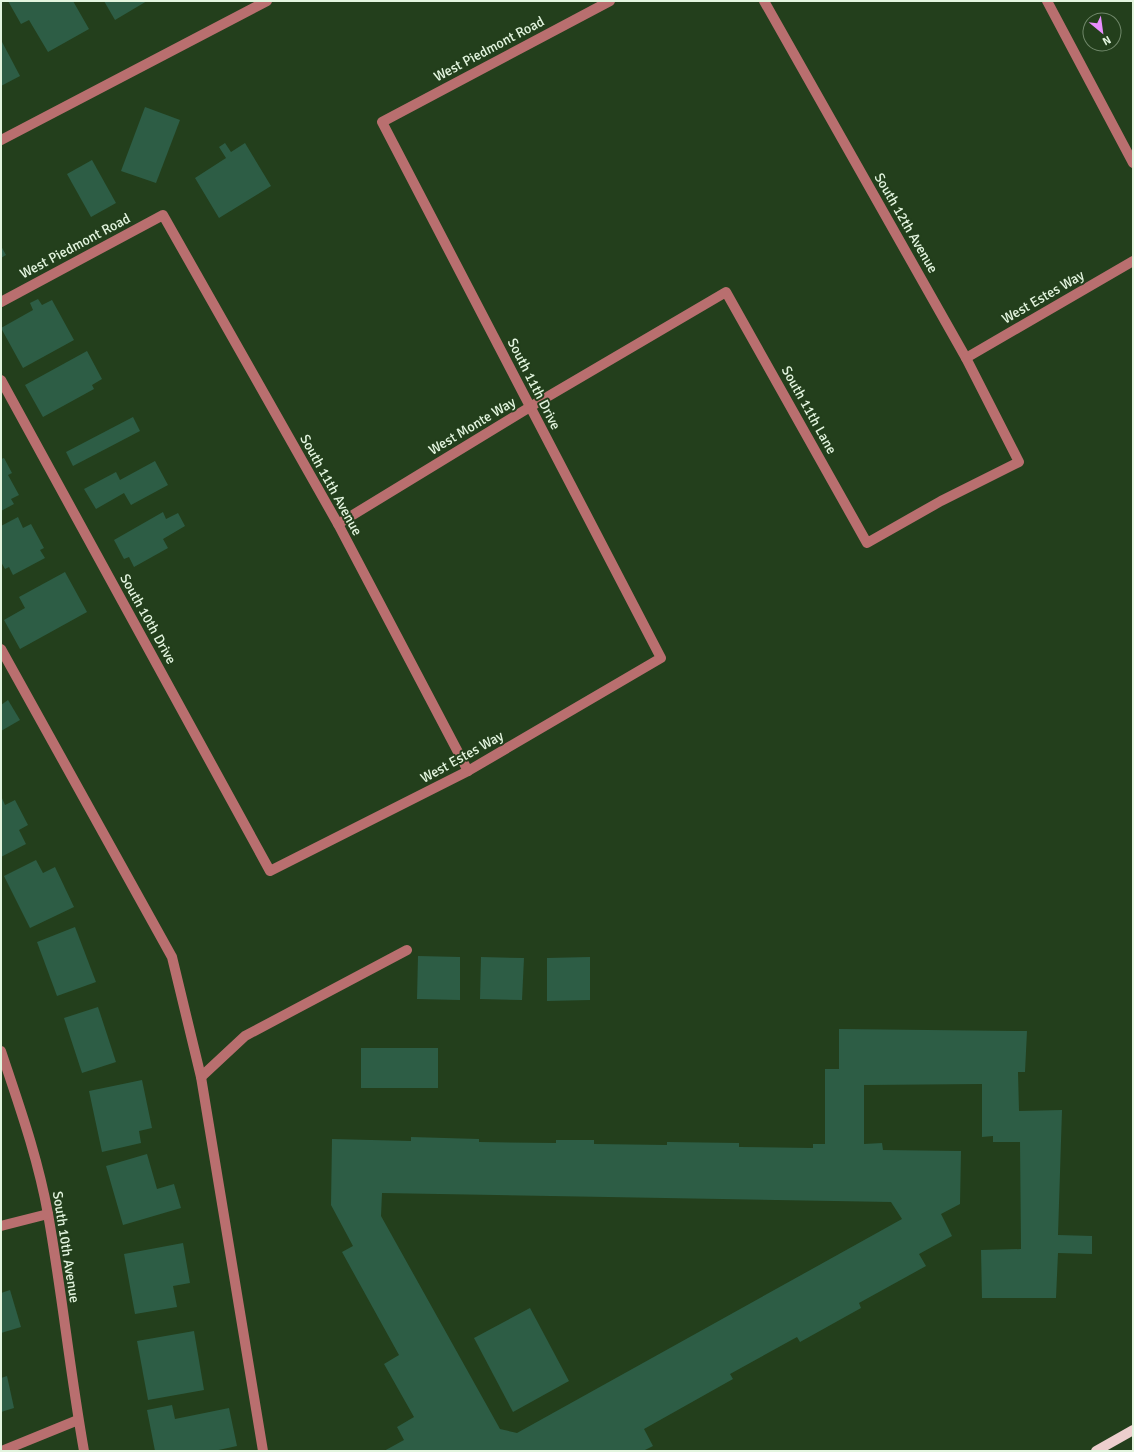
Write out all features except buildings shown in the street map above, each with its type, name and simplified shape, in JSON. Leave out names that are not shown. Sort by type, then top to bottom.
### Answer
[{"type":"main road","points":[[1096,1451],[1133,1430]]},
{"type":"street","points":[[1,140],[267,1]]},
{"type":"street","name":"West Piedmont Road","points":[[382,122],[610,1]]},
{"type":"street","name":"South 12th Avenue","points":[[764,1],[966,358],[1019,462]]},
{"type":"street","points":[[1048,1],[1133,163]]},
{"type":"street","name":"South 11th Drive","points":[[382,122],[661,658]]},
{"type":"street","name":"West Piedmont Road","points":[[1,302],[163,215]]},
{"type":"street","name":"South 11th Avenue","points":[[163,215],[338,524],[468,772]]},
{"type":"street","name":"West Estes Way","points":[[966,358],[1133,261]]},
{"type":"street","name":"West Monte Way","points":[[338,524],[530,407],[726,292]]},
{"type":"street","name":"South 11th Lane","points":[[726,292],[867,543],[941,501],[1019,462]]},
{"type":"street","name":"South 10th Drive","points":[[1,380],[270,871]]},
{"type":"street","points":[[1,649],[172,957],[201,1077],[263,1451]]},
{"type":"street","name":"West Estes Way","points":[[270,871],[468,772],[661,658]]},
{"type":"street","points":[[201,1077],[245,1036],[407,950]]},
{"type":"street","name":"South 10th Avenue","points":[[1,1051],[17,1097],[38,1167],[48,1214],[78,1420],[84,1451]]},
{"type":"street","points":[[1,1226],[48,1214]]},
{"type":"street","points":[[2,1451],[78,1420]]}]
